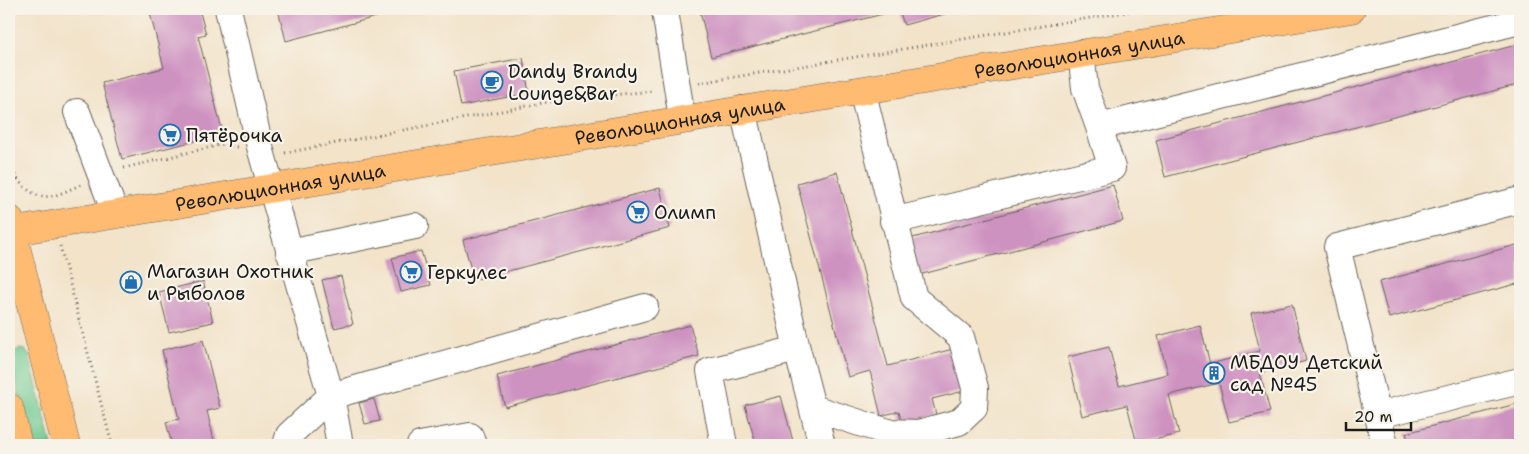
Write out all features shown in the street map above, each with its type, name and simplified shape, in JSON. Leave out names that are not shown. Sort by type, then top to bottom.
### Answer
[{"type":"main road","name":"Революционная улица","points":[[10,227],[115,213],[1351,9]]},
{"type":"main road","points":[[10,227],[66,445]]},
{"type":"main road","points":[[9,407],[18,445]]},
{"type":"lane","points":[[228,9],[261,151],[331,396],[340,445]]},
{"type":"lane","points":[[668,9],[664,12],[682,118]]},
{"type":"lane","points":[[1099,127],[1520,21]]},
{"type":"lane","points":[[893,221],[1112,168],[1085,88],[1081,53]]},
{"type":"lane","points":[[813,408],[888,432],[918,433],[959,422],[974,408],[975,388],[961,337],[914,298],[893,221],[862,90]]},
{"type":"lane","points":[[743,109],[797,350],[822,445]]},
{"type":"lane","points":[[77,112],[115,213]]},
{"type":"lane","points":[[1385,445],[1337,247],[1520,200]]},
{"type":"lane","points":[[289,252],[415,226]]},
{"type":"lane","points":[[286,445],[289,435],[331,396],[645,307]]},
{"type":"lane","points":[[719,444],[710,371],[797,350]]},
{"type":"lane","points":[[1378,415],[1520,380]]},
{"type":"lane","points":[[420,445],[470,436],[473,445]]},
{"type":"path","points":[[121,169],[224,144],[279,154],[558,100],[640,93],[1144,9]]},
{"type":"path","points":[[9,161],[12,172],[21,184],[36,194],[50,197],[85,183]]},
{"type":"path","points":[[64,266],[112,445]]},
{"type":"green space","points":[[19,349],[25,350],[29,355],[52,445],[32,445],[10,358],[13,352]]},
{"type":"building","points":[[149,9],[199,9],[206,34],[198,36],[223,134],[122,159],[102,83],[164,68]]},
{"type":"building","points":[[278,9],[406,9],[286,41]]},
{"type":"building","points":[[708,9],[962,9],[904,25],[899,10],[711,57],[700,11]]},
{"type":"building","points":[[1520,44],[1520,84],[1165,177],[1156,140]]},
{"type":"building","name":"Dandy Brandy Lounge&Bar","points":[[523,58],[529,93],[461,106],[454,71]]},
{"type":"building","points":[[837,172],[888,366],[953,349],[964,391],[932,399],[936,415],[902,424],[899,411],[881,416],[870,371],[848,377],[797,183]]},
{"type":"building","points":[[1113,185],[1123,221],[919,275],[909,239]]},
{"type":"building","points":[[660,188],[670,228],[474,280],[463,240]]},
{"type":"building","points":[[1520,244],[1520,283],[1389,318],[1379,282]]},
{"type":"building","name":"Геркулес","points":[[421,251],[431,285],[401,292],[392,258]]},
{"type":"building","points":[[341,276],[353,324],[334,328],[322,280]]},
{"type":"building","points":[[203,281],[213,322],[169,332],[159,292]]},
{"type":"building","name":"МБДОУ Детский сад №45","points":[[1292,304],[1306,361],[1260,373],[1270,412],[1229,422],[1219,383],[1169,395],[1179,434],[1137,444],[1127,405],[1082,416],[1068,357],[1109,347],[1119,386],[1168,374],[1158,336],[1200,325],[1210,364],[1260,351],[1251,313]]},
{"type":"building","points":[[690,325],[699,356],[505,407],[497,376]]},
{"type":"building","points":[[203,340],[220,408],[207,411],[215,445],[172,445],[166,422],[179,419],[162,350]]},
{"type":"building","points":[[781,396],[794,445],[756,445],[745,405]]},
{"type":"building","points":[[374,399],[380,421],[365,424],[359,403]]},
{"type":"building","points":[[1520,403],[1520,442],[1509,445],[1409,445],[1406,433]]},
{"type":"place","name":"Dandy Brandy Lounge&Bar","points":[[492,82]]},
{"type":"place","name":"Пятёрочка","points":[[170,135]]},
{"type":"place","name":"Олимп","points":[[638,212]]},
{"type":"place","name":"Геркулес","points":[[411,272]]},
{"type":"place","name":"Магазин Охотник и Рыболов","points":[[131,282]]},
{"type":"place","name":"МБДОУ Детский сад №45","points":[[1214,373]]}]
